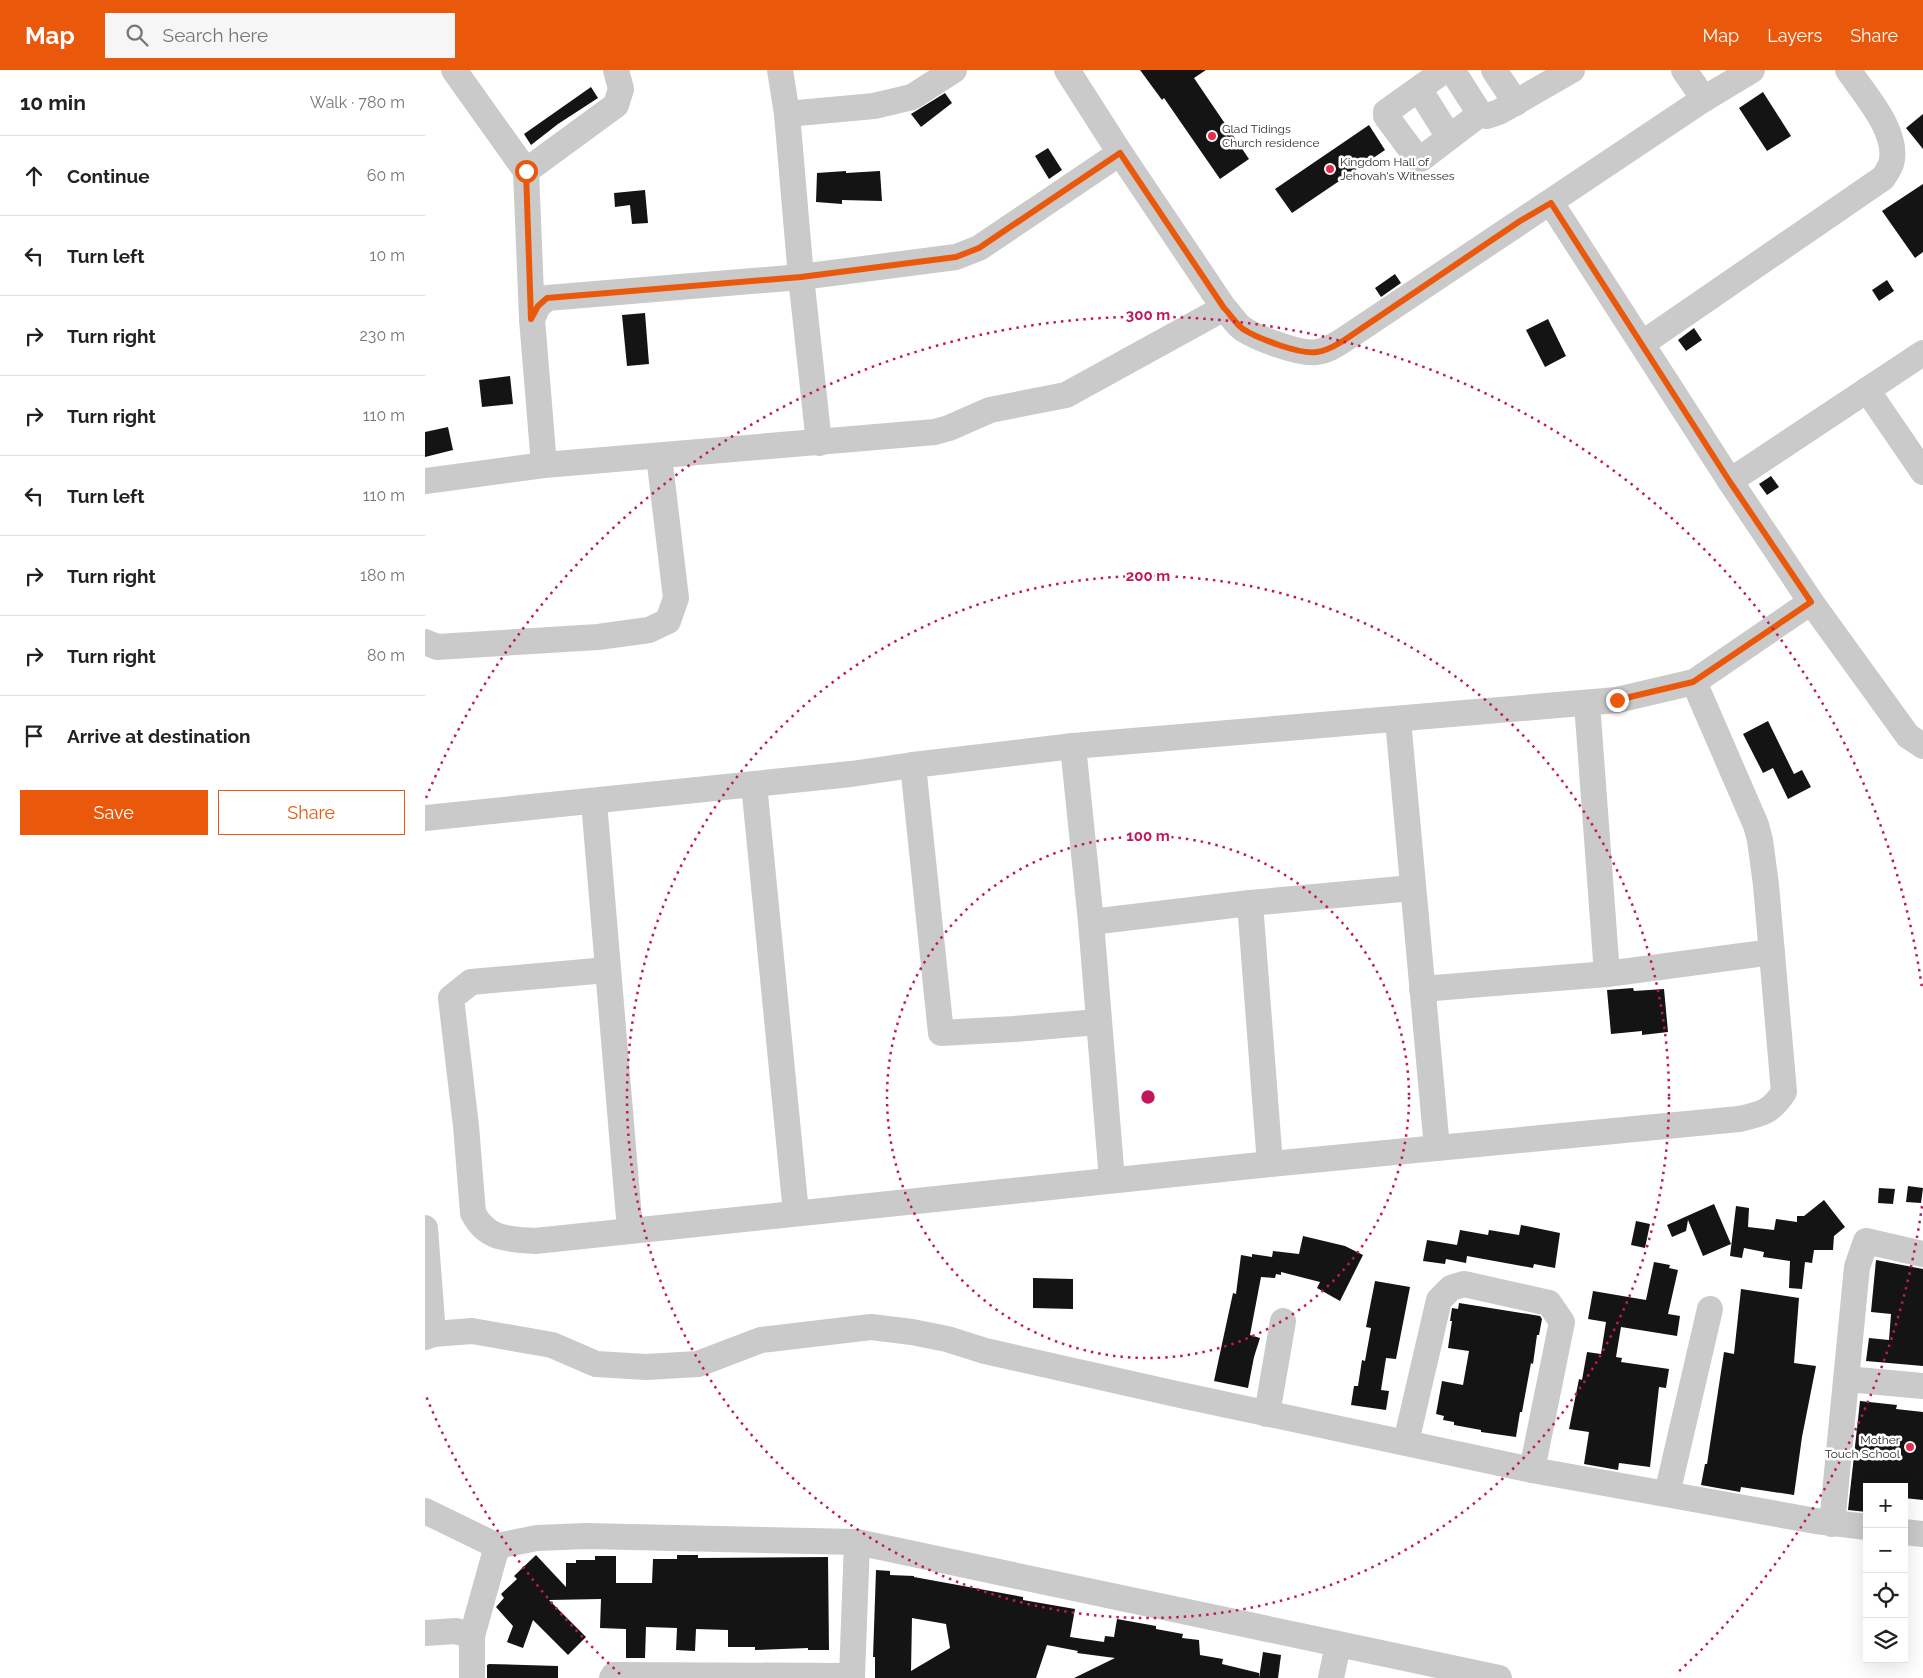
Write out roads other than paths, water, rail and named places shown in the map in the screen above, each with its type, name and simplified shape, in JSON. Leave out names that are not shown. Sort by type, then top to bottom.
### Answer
[{"type":"street","points":[[454,70],[526,171],[531,319],[543,465]]},
{"type":"street","points":[[526,171],[616,105],[621,89],[616,70]]},
{"type":"street","points":[[780,70],[787,114],[801,277],[819,443]]},
{"type":"street","points":[[787,114],[874,106],[912,96],[954,70]]},
{"type":"street","points":[[1480,114],[1421,159],[1417,158],[1386,116],[1388,110],[1445,70],[1455,74],[1480,114],[1487,116],[1517,103],[1572,70]]},
{"type":"street","points":[[1494,70],[1517,103]]},
{"type":"street","points":[[1684,70],[1704,99]]},
{"type":"street","points":[[1074,72],[1120,153],[1224,308],[1242,328],[1283,346],[1302,352],[1316,352],[1329,349],[1520,221],[1551,203],[1704,99],[1753,70]]},
{"type":"street","points":[[1643,343],[1883,178],[1891,165],[1890,137],[1884,122],[1848,70]]},
{"type":"street","points":[[1419,89],[1449,137]]},
{"type":"street","points":[[531,319],[538,306],[547,298],[801,277],[956,257],[979,248],[1120,153]]},
{"type":"street","points":[[1551,203],[1643,343],[1730,482],[1811,602],[1908,736],[1923,746]]},
{"type":"street","points":[[425,481],[543,465],[935,432],[991,410],[1066,395],[1224,308]]},
{"type":"street","points":[[1730,482],[1923,353]]},
{"type":"street","points":[[1867,390],[1923,472]]},
{"type":"street","points":[[425,642],[437,647],[597,637],[649,630],[668,622],[676,598],[659,456]]},
{"type":"street","points":[[425,818],[594,802],[1073,746],[1617,700],[1693,682],[1811,602]]},
{"type":"street","points":[[607,970],[471,982],[451,998],[467,1126],[473,1213],[479,1223],[490,1233],[507,1239],[535,1241],[1112,1180],[1739,1119],[1764,1114],[1777,1104],[1784,1092],[1766,885],[1760,840],[1756,824],[1693,682]]},
{"type":"street","points":[[1587,702],[1607,974]]},
{"type":"street","points":[[1398,720],[1437,1148]]},
{"type":"street","points":[[1073,746],[1091,922],[1112,1180]]},
{"type":"street","points":[[913,765],[941,1032],[1014,1029],[1098,1022]]},
{"type":"street","points":[[754,784],[795,1213]]},
{"type":"street","points":[[594,802],[630,1230]]},
{"type":"street","points":[[1091,922],[1250,903],[1412,888]]},
{"type":"street","points":[[1250,903],[1271,1164]]},
{"type":"street","points":[[1422,989],[1607,974],[1771,952]]},
{"type":"street","points":[[425,1228],[429,1335],[472,1332],[552,1345],[596,1364],[647,1368],[698,1364],[761,1340],[871,1328],[912,1332],[947,1339],[985,1351],[1267,1414],[1532,1470],[1832,1524],[1863,1528]]},
{"type":"street","points":[[1832,1524],[1857,1267],[1866,1241],[1923,1254]]},
{"type":"street","points":[[1406,1442],[1439,1300],[1451,1288],[1464,1284],[1549,1303],[1562,1322],[1532,1470]]},
{"type":"street","points":[[1667,1494],[1710,1310]]},
{"type":"street","points":[[1267,1414],[1283,1321]]},
{"type":"street","points":[[1847,1379],[1923,1386]]},
{"type":"street","points":[[425,1510],[497,1546],[537,1538],[586,1536],[857,1542],[1499,1678]]},
{"type":"street","points":[[1908,1532],[1923,1534]]},
{"type":"street","points":[[612,1678],[614,1675],[852,1677],[857,1542]]},
{"type":"street","points":[[472,1678],[472,1636],[497,1546]]},
{"type":"street","points":[[425,1633],[457,1631],[472,1636]]},
{"type":"street","points":[[1331,1678],[1338,1645]]},
{"type":"place","name":"Glad Tidings Church residence","points":[[1212,136]]},
{"type":"place","name":"Kingdom Hall of Jehovah's Witnesses","points":[[1330,169]]},
{"type":"place","name":"Mother Touch School","points":[[1910,1447]]}]
